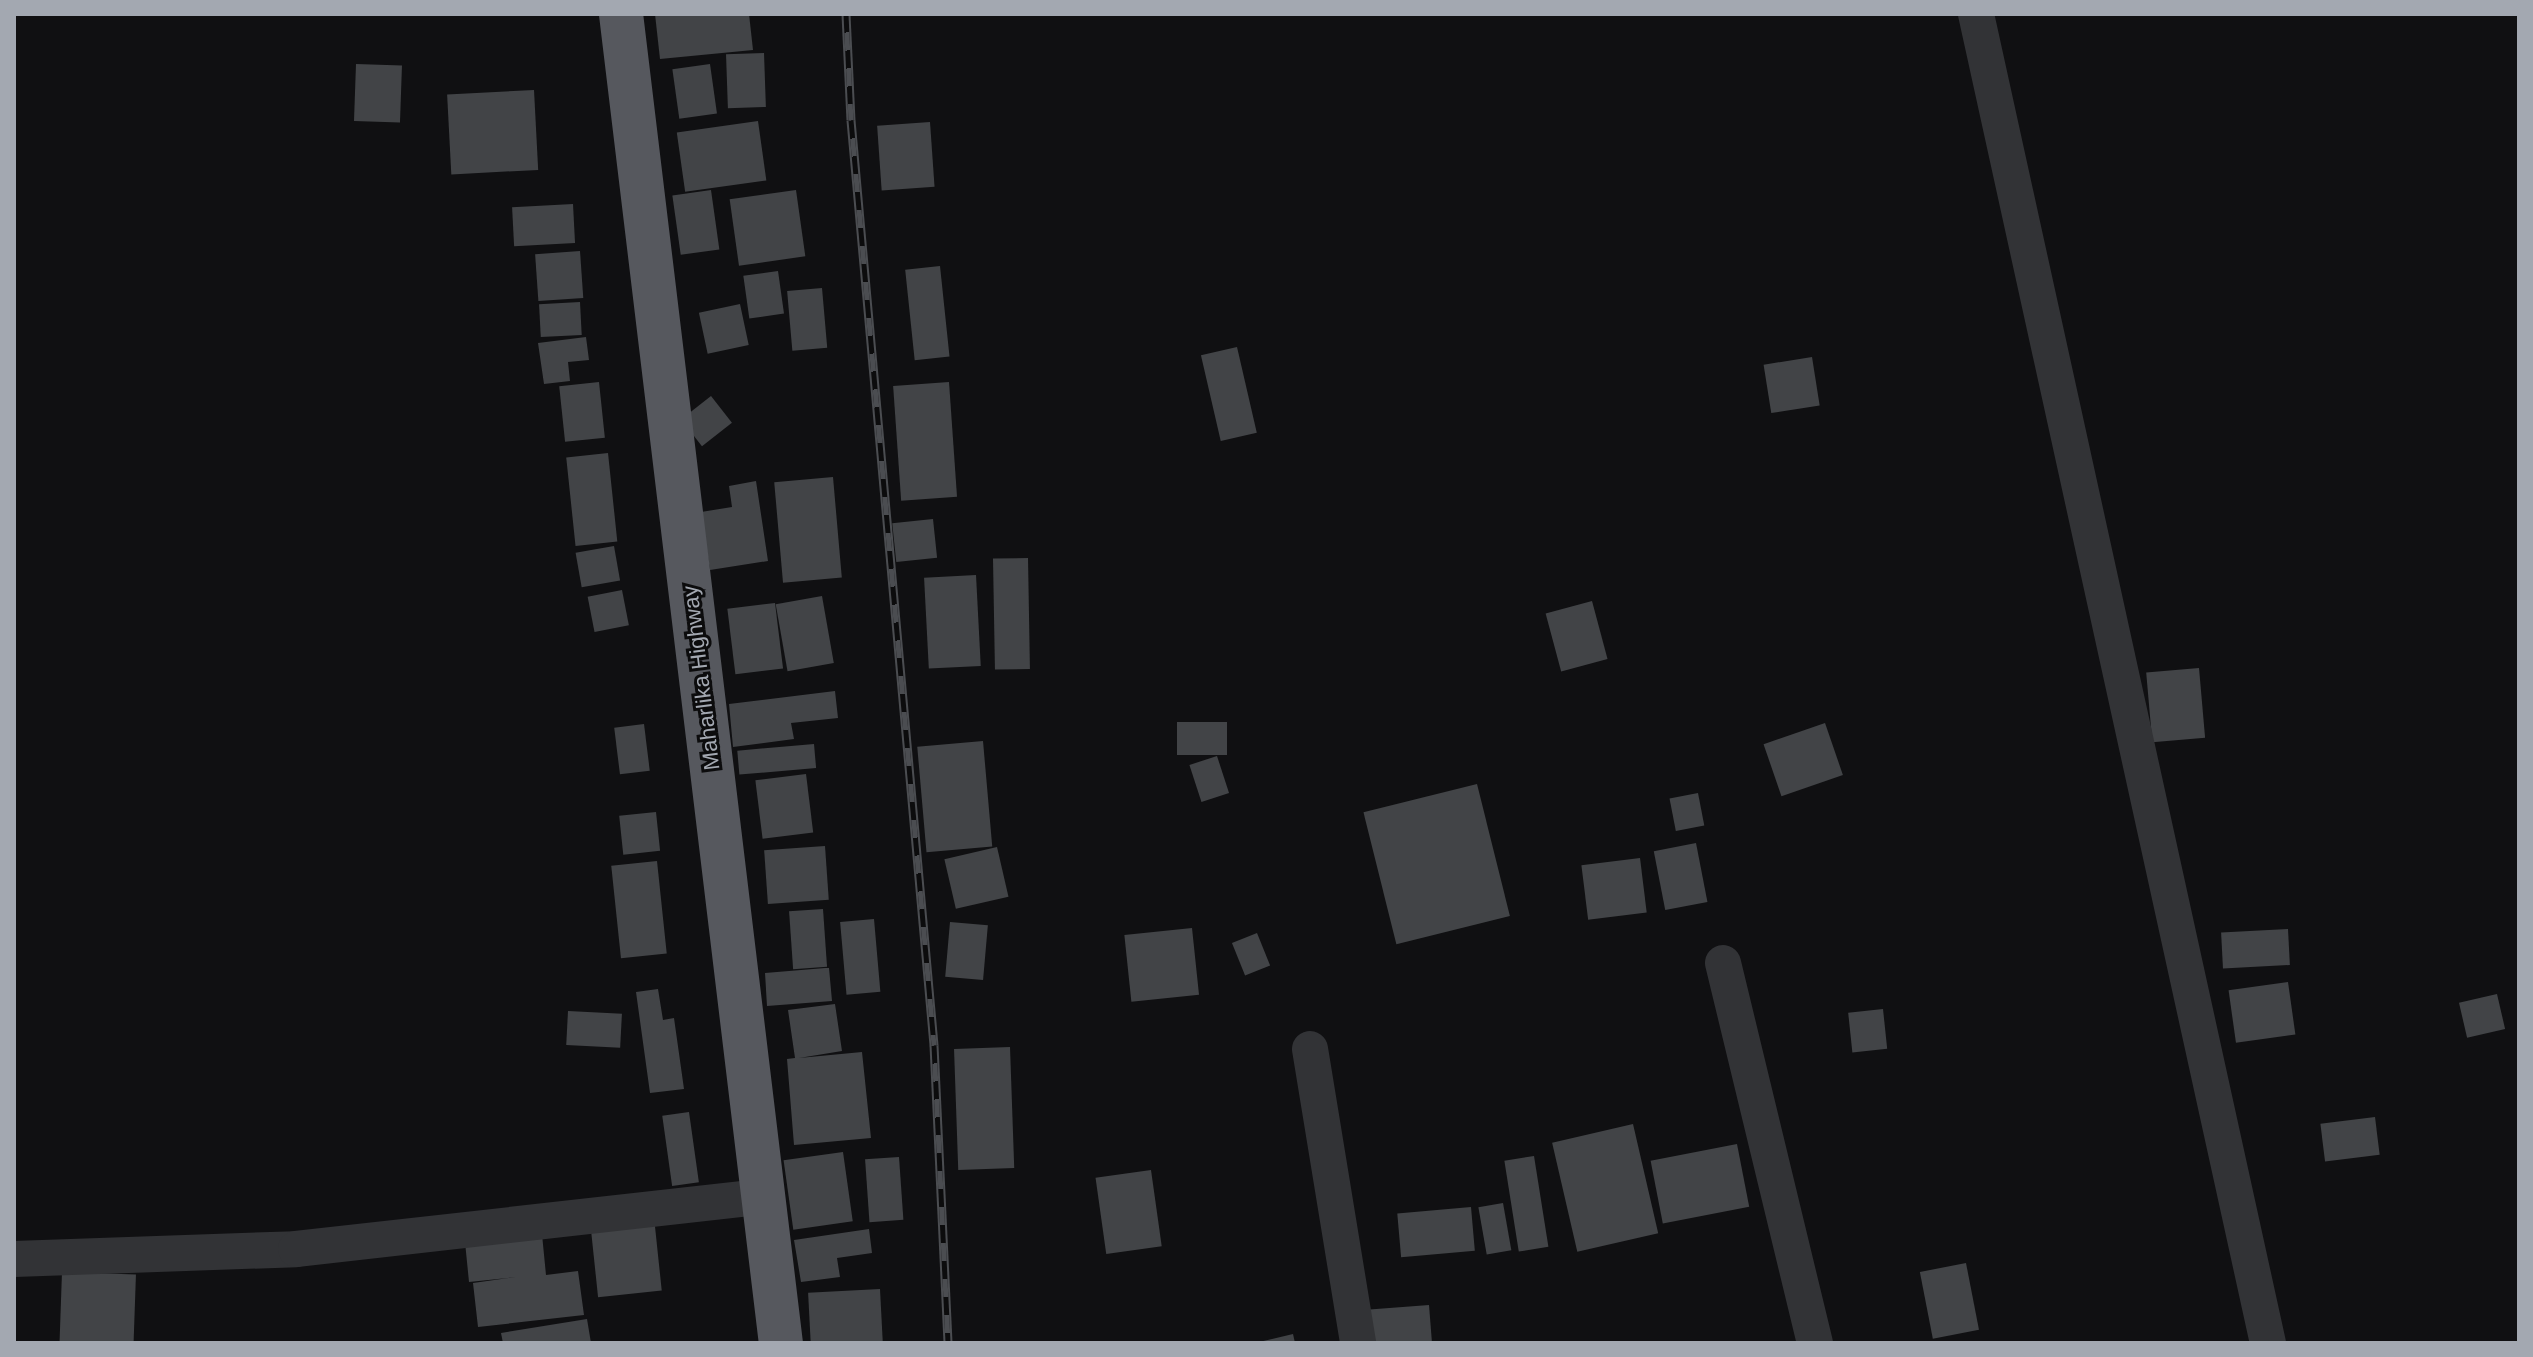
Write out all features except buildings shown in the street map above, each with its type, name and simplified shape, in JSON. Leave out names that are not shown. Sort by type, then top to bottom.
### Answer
[{"type":"highway","name":"Maharlika Highway","points":[[621,14],[781,1343]]},
{"type":"street","points":[[1976,14],[2268,1343]]},
{"type":"street","points":[[1723,963],[1815,1343]]},
{"type":"street","points":[[1310,1049],[1358,1343]]},
{"type":"street","points":[[14,1259],[296,1249],[763,1197]]},
{"type":"railway","points":[[846,14],[851,120],[934,1045],[948,1343]]}]
